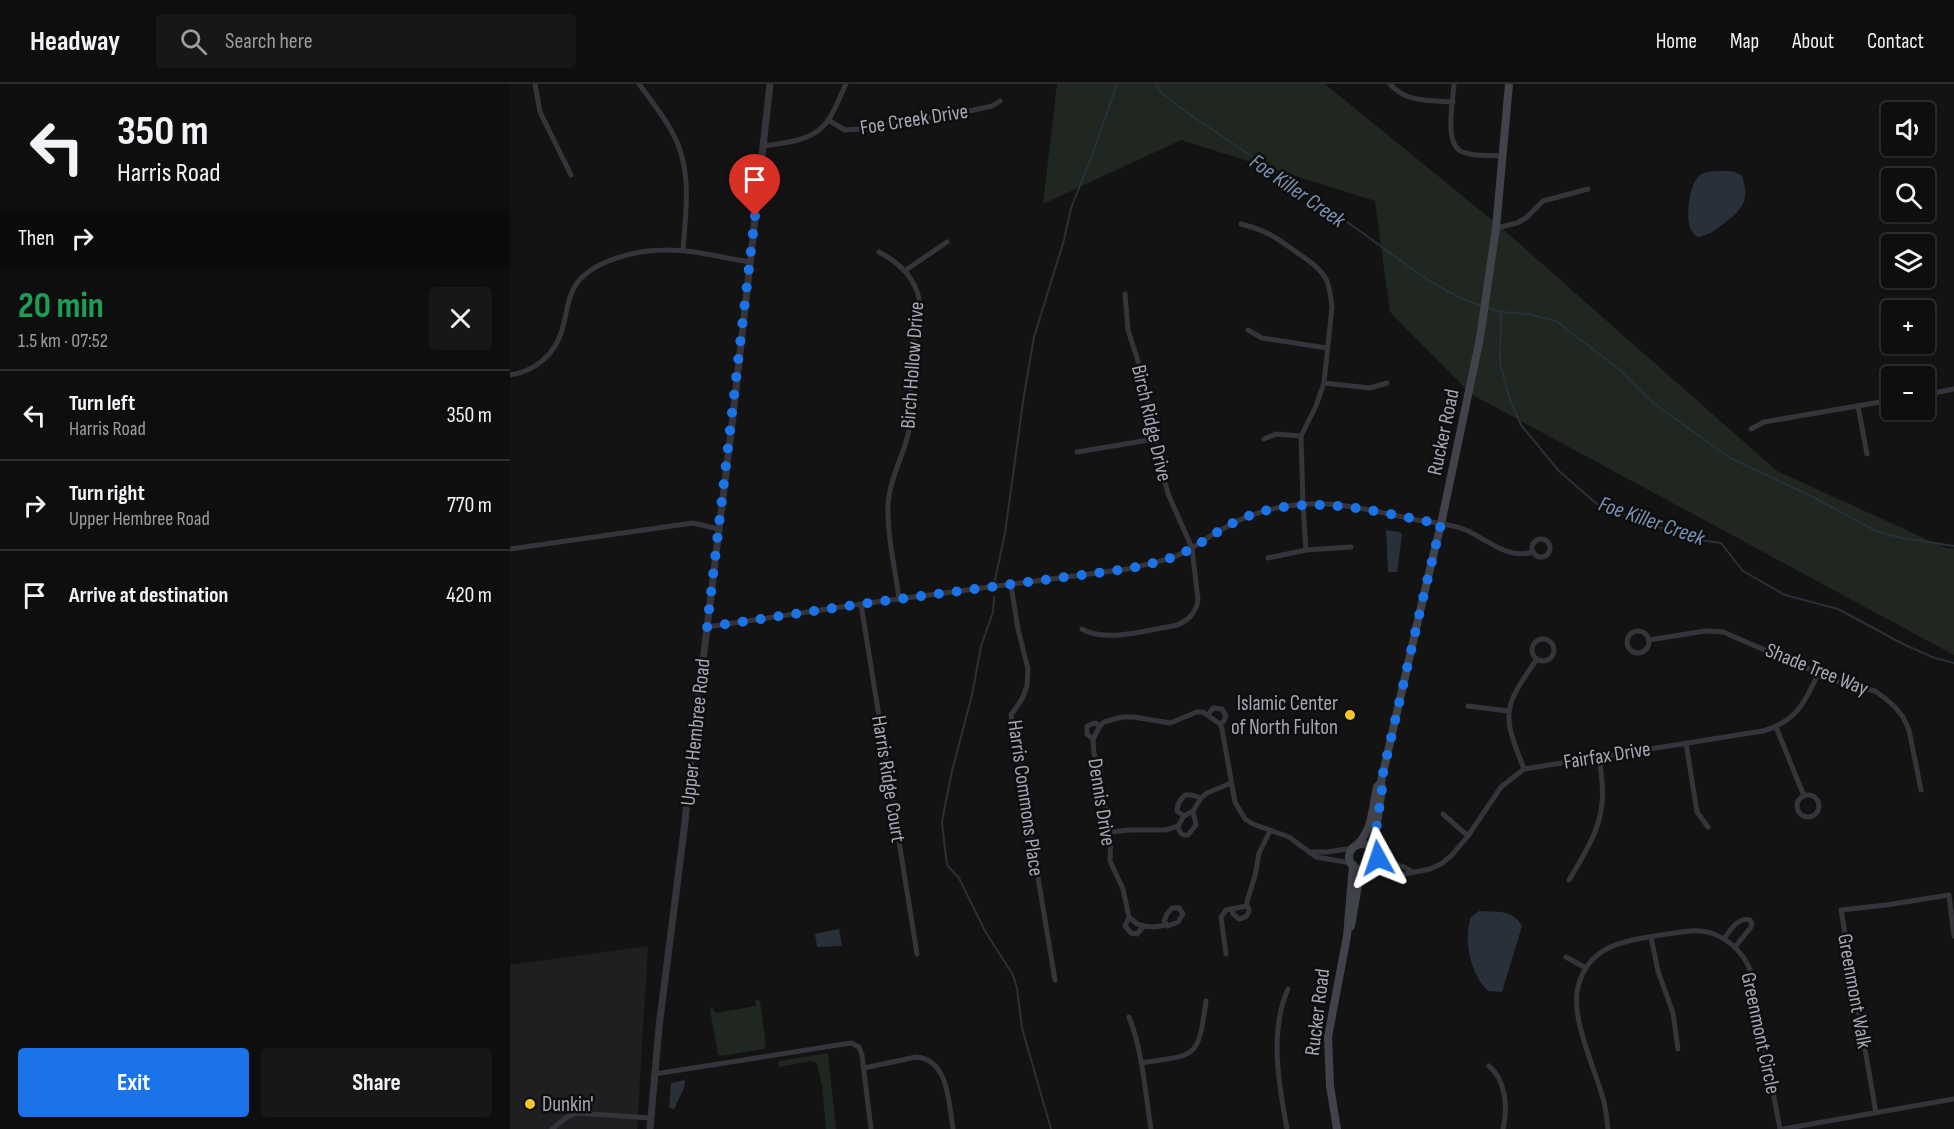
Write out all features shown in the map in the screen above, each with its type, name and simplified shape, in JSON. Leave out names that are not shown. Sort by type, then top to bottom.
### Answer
[{"type":"main road","name":"Rucker Road","points":[[1374,853],[1381,782],[1441,524],[1484,316],[1496,228],[1509,84]]},
{"type":"main road","name":"Rucker Road","points":[[1355,846],[1365,837],[1370,827],[1377,787],[1381,782]]},
{"type":"main road","points":[[1366,845],[1374,853],[1374,861],[1366,868],[1358,869],[1352,864],[1349,856],[1355,846],[1366,845]]},
{"type":"main road","name":"Rucker Road","points":[[1337,1129],[1330,1086],[1328,1037],[1347,936],[1352,864]]},
{"type":"main road","name":"Rucker Road","points":[[1347,936],[1353,922],[1358,885],[1366,868]]},
{"type":"street","points":[[535,84],[540,112],[572,175]]},
{"type":"street","points":[[639,84],[671,130],[681,154],[688,192],[683,250]]},
{"type":"street","name":"Upper Hembree Road","points":[[650,1129],[659,1027],[685,822],[770,84]]},
{"type":"street","points":[[828,120],[846,84]]},
{"type":"street","points":[[1390,84],[1399,94],[1413,99],[1453,102]]},
{"type":"street","points":[[1454,84],[1452,142],[1459,150],[1469,153],[1502,156]]},
{"type":"street","name":"Foe Creek Drive","points":[[763,146],[803,139],[816,133],[828,120],[845,130],[860,129],[992,106],[1000,101]]},
{"type":"street","points":[[1496,228],[1517,223],[1526,218],[1543,201],[1588,189]]},
{"type":"street","points":[[1241,224],[1262,229],[1283,241],[1314,265],[1327,281],[1332,307],[1324,383],[1316,406],[1301,436],[1306,550]]},
{"type":"street","points":[[906,270],[948,242]]},
{"type":"street","points":[[510,375],[537,366],[548,356],[562,332],[571,294],[578,282],[588,271],[605,262],[641,253],[683,250],[750,262]]},
{"type":"street","name":"Birch Hollow Drive","points":[[879,252],[906,270],[916,289],[920,311],[910,362],[910,425],[892,482],[888,503],[899,599]]},
{"type":"street","name":"Birch Ridge Drive","points":[[1082,629],[1105,636],[1173,626],[1186,621],[1194,611],[1198,600],[1192,548],[1169,496],[1144,380],[1128,330],[1125,294]]},
{"type":"street","points":[[1248,330],[1262,338],[1327,348]]},
{"type":"street","points":[[1324,383],[1370,388],[1387,383]]},
{"type":"street","points":[[1935,393],[1954,389]]},
{"type":"street","points":[[1751,429],[1764,422],[1881,402]]},
{"type":"street","points":[[1858,406],[1867,454]]},
{"type":"street","points":[[1264,439],[1276,434],[1301,436]]},
{"type":"street","points":[[1077,452],[1155,439]]},
{"type":"street","points":[[707,627],[1127,569],[1160,562],[1192,548],[1241,519],[1265,510],[1303,504],[1332,505],[1441,524],[1464,529],[1498,548],[1517,554],[1525,555],[1533,552]]},
{"type":"street","points":[[510,549],[693,523],[719,529]]},
{"type":"street","points":[[1268,558],[1306,550],[1351,547]]},
{"type":"street","name":"Harris Commons Place","points":[[1011,585],[1018,629],[1028,669],[1027,686],[1022,699],[1011,715],[1055,980]]},
{"type":"street","name":"Harris Ridge Court","points":[[861,604],[917,954]]},
{"type":"street","points":[[1638,631],[1645,633],[1649,639],[1646,649],[1640,653],[1633,652],[1627,643],[1628,636],[1638,631]]},
{"type":"street","name":"Shade Tree Way","points":[[1649,639],[1705,631],[1723,632],[1839,682],[1875,691],[1895,707],[1909,730],[1920,790]]},
{"type":"street","points":[[1542,639],[1552,643],[1554,652],[1551,658],[1546,661],[1537,659],[1533,653],[1535,642],[1542,639]]},
{"type":"street","points":[[1524,769],[1510,734],[1508,711],[1515,689],[1537,659]]},
{"type":"street","name":"Fairfax Drive","points":[[1366,868],[1400,874],[1430,869],[1441,864],[1468,836],[1501,787],[1524,769],[1776,727],[1790,719],[1801,708],[1819,672]]},
{"type":"street","points":[[1468,706],[1508,711]]},
{"type":"street","points":[[1220,724],[1226,716],[1222,709],[1213,708],[1208,715],[1220,724],[1235,802],[1245,819],[1289,837],[1321,859],[1331,858],[1352,864]]},
{"type":"street","name":"Dennis Drive","points":[[1129,917],[1123,889],[1110,861],[1111,832],[1106,813],[1101,770],[1094,754],[1093,739],[1100,726],[1109,720],[1122,717],[1170,723],[1197,712],[1208,715]]},
{"type":"street","points":[[1093,739],[1087,734],[1087,726],[1095,723],[1100,726]]},
{"type":"street","points":[[1776,727],[1804,796]]},
{"type":"street","points":[[1686,743],[1697,812],[1708,827]]},
{"type":"street","points":[[1569,880],[1593,837],[1600,817],[1603,790],[1599,756]]},
{"type":"street","points":[[1111,832],[1165,830],[1178,826],[1184,816],[1193,811],[1201,798],[1214,789],[1231,783]]},
{"type":"street","points":[[1184,816],[1177,811],[1177,804],[1180,800],[1185,795],[1201,798]]},
{"type":"street","points":[[1804,796],[1812,796],[1818,800],[1820,807],[1813,816],[1803,816],[1798,811],[1798,804],[1804,796]]},
{"type":"street","points":[[1178,826],[1183,835],[1192,832],[1196,825],[1193,811]]},
{"type":"street","points":[[1443,814],[1468,836]]},
{"type":"street","points":[[1232,909],[1236,918],[1245,918],[1249,912],[1247,906],[1259,853],[1270,831]]},
{"type":"street","points":[[1308,852],[1327,852],[1355,846]]},
{"type":"street","points":[[1374,853],[1383,861],[1405,866],[1411,871]]},
{"type":"street","name":"Greenmont Walk","points":[[1876,1113],[1841,910],[1949,895],[1954,936]]},
{"type":"street","points":[[1226,954],[1221,917],[1226,910],[1247,906]]},
{"type":"street","points":[[1144,926],[1137,934],[1131,933],[1125,926],[1129,917],[1137,924],[1144,926],[1166,925]]},
{"type":"street","points":[[1724,939],[1740,920],[1750,920],[1752,924],[1735,947]]},
{"type":"street","name":"Greenmont Circle","points":[[1608,1129],[1604,1103],[1576,1011],[1577,988],[1586,968],[1597,955],[1612,945],[1624,941],[1696,931],[1710,933],[1724,939],[1735,947],[1746,960],[1753,977],[1782,1129]]},
{"type":"street","points":[[1651,937],[1658,971],[1673,1013],[1678,1049]]},
{"type":"street","points":[[1566,957],[1586,968]]},
{"type":"street","points":[[1287,1129],[1277,1066],[1282,1003],[1288,989]]},
{"type":"street","points":[[1141,1063],[1181,1057],[1191,1052],[1198,1045],[1201,1035],[1206,1001]]},
{"type":"street","points":[[1129,1017],[1141,1063],[1151,1129]]},
{"type":"street","points":[[655,1074],[851,1043],[859,1047],[864,1068],[871,1129]]},
{"type":"street","points":[[864,1068],[916,1057],[932,1062],[944,1078],[953,1129]]},
{"type":"street","points":[[1489,1066],[1495,1071],[1503,1092],[1506,1116],[1503,1129]]},
{"type":"street","points":[[1782,1129],[1954,1099]]},
{"type":"street","points":[[552,1129],[576,1113],[651,1118]]},
{"type":"shaded area","points":[[1057,84],[1325,84],[1497,224],[1777,471],[1948,549],[1954,548],[1954,655],[1471,394],[1390,312],[1375,201],[1181,140],[1043,204]]},
{"type":"shaded area","points":[[1728,171],[1742,176],[1745,192],[1743,204],[1736,214],[1717,229],[1698,237],[1691,230],[1688,218],[1693,185],[1703,173]]},
{"type":"shaded area","points":[[1386,530],[1400,532],[1402,535],[1397,572],[1388,572]]},
{"type":"shaded area","points":[[1479,911],[1509,914],[1522,926],[1502,992],[1488,991],[1477,975],[1470,956],[1469,926],[1471,917]]},
{"type":"shaded area","points":[[839,929],[842,946],[817,947],[815,934]]},
{"type":"shaded area","points":[[648,946],[637,1129],[510,1129],[510,965]]},
{"type":"shaded area","points":[[755,1000],[760,1001],[766,1044],[764,1049],[721,1056],[718,1054],[711,1008],[713,1007],[715,1013],[756,1006]]},
{"type":"shaded area","points":[[828,1053],[836,1129],[826,1129],[822,1086],[817,1063],[811,1061],[779,1067],[779,1061]]},
{"type":"shaded area","points":[[685,1080],[684,1088],[674,1109],[669,1108],[671,1083]]},
{"type":"waterway","points":[[995,580],[1005,533],[1034,337],[1064,240],[1071,208],[1117,84]]},
{"type":"waterway","name":"Foe Killer Creek","points":[[1156,84],[1162,93],[1178,106],[1433,283],[1482,306]]},
{"type":"waterway","name":"Foe Killer Creek","points":[[1487,308],[1501,312],[1500,363],[1510,400],[1521,425],[1559,471],[1598,505],[1692,539],[1721,543],[1743,571],[1785,595],[1838,609],[1903,644],[1932,657],[1954,663]]},
{"type":"waterway","points":[[1501,312],[1528,314],[1556,321],[1620,370],[1652,402],[1730,458],[1811,496],[1878,532],[1954,546]]},
{"type":"waterway","points":[[994,597],[993,612],[981,646],[972,695],[952,771],[942,821],[944,841],[947,865],[959,878],[985,931],[1013,975],[1022,1028],[1051,1129]]},
{"type":"place","name":"Islamic Center of North Fulton","points":[[1350,715]]},
{"type":"place","name":"Dunkin'","points":[[530,1104]]},
{"type":"route","points":[[755,216],[707,627],[1127,569],[1177,556],[1241,519],[1265,510],[1294,505],[1332,505],[1363,509],[1441,524],[1381,782],[1373,851],[1378,858]]}]
